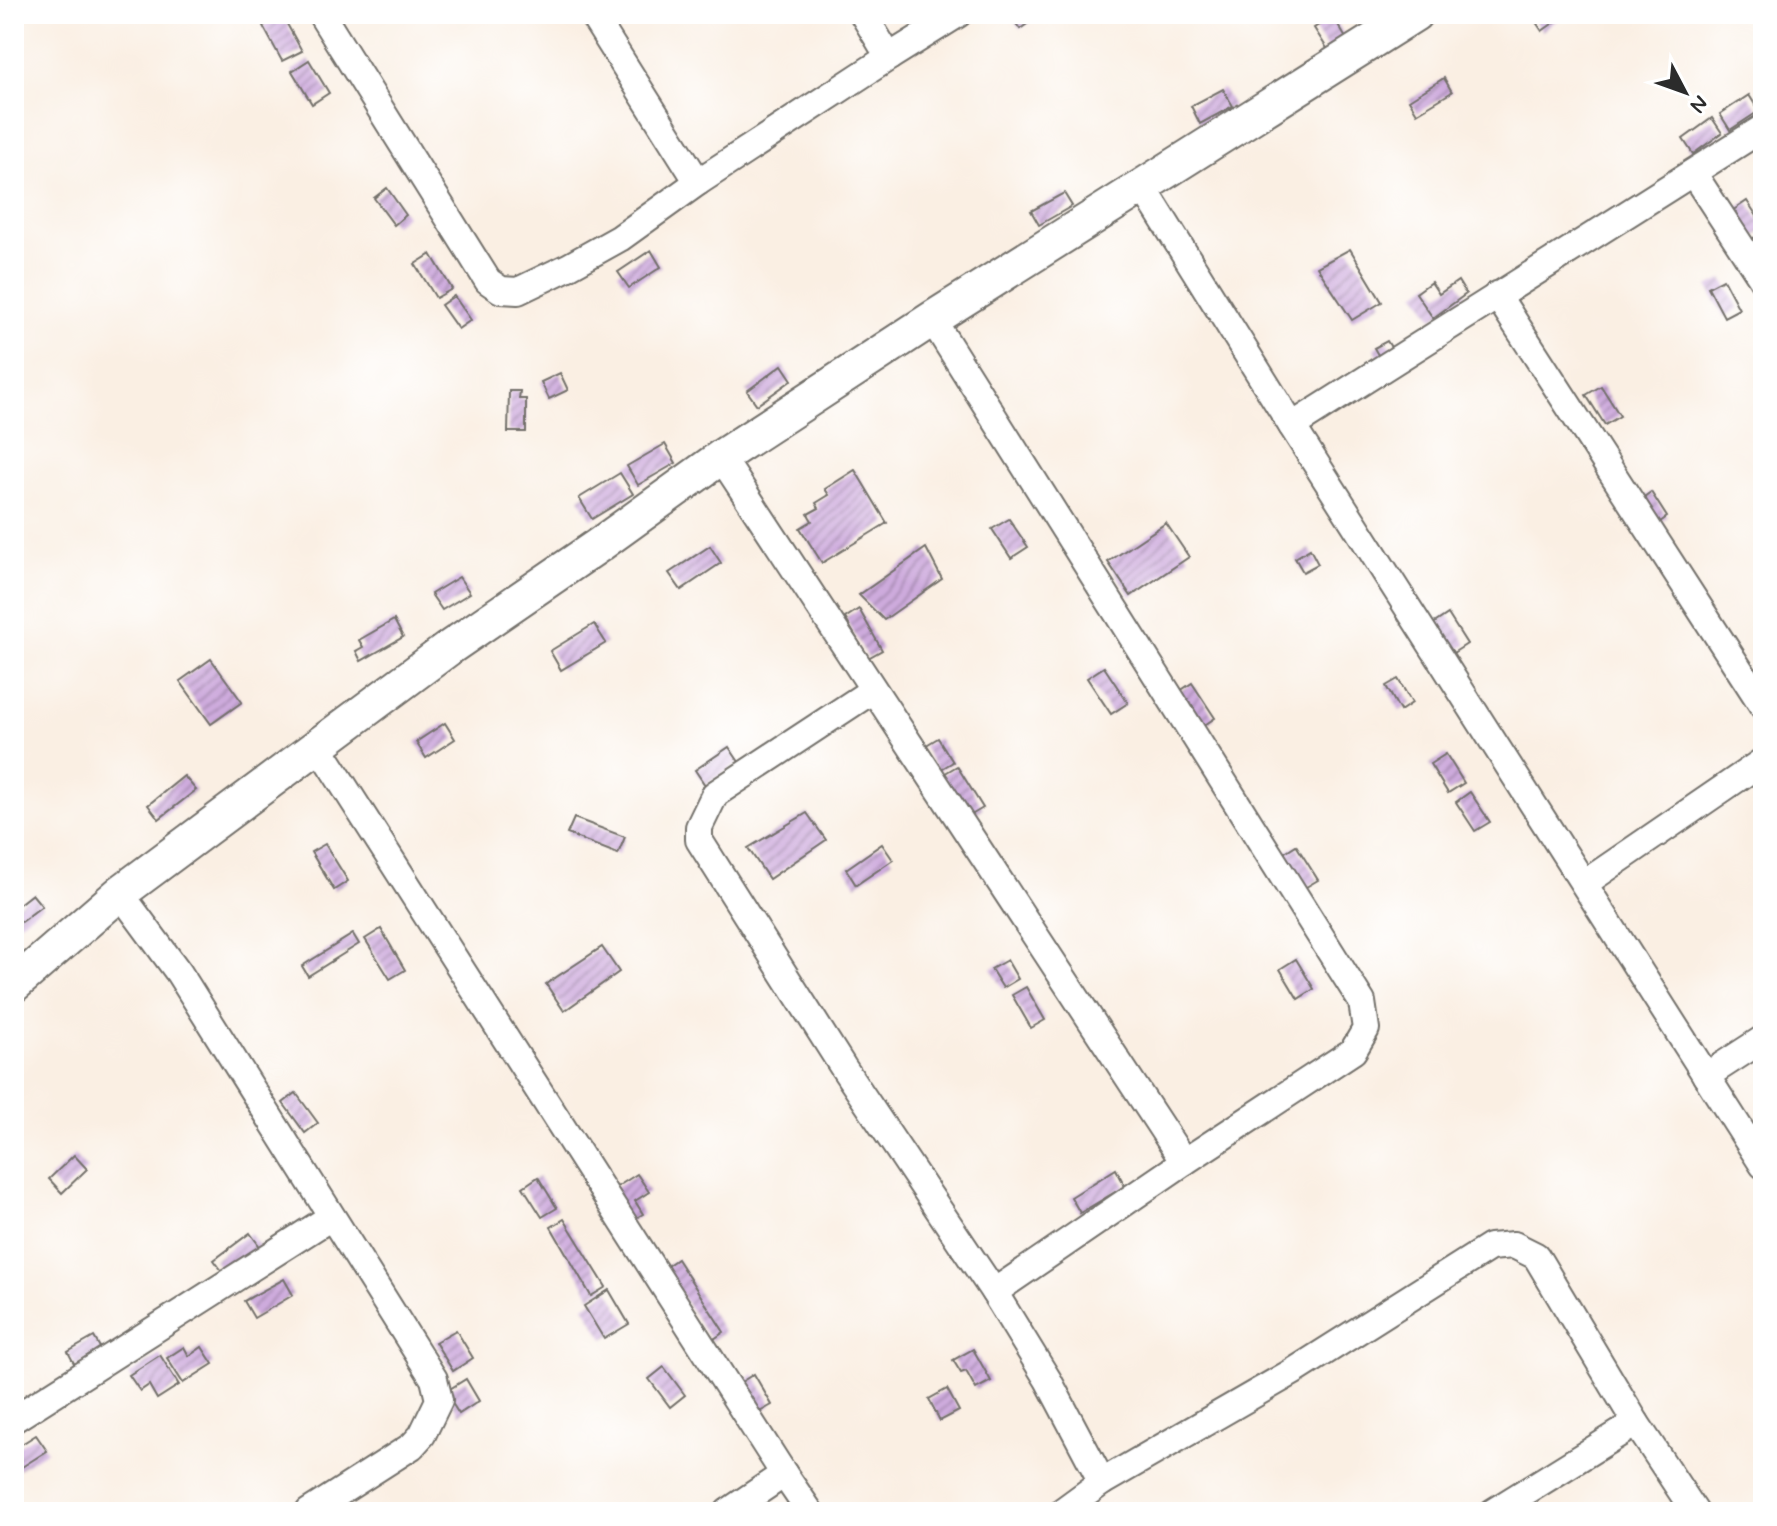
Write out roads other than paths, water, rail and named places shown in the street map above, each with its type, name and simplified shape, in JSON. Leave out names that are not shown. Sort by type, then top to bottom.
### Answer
[{"type":"street","points":[[321,14],[488,281],[501,290],[518,291],[620,238],[698,182],[958,14]]},
{"type":"street","points":[[592,14],[698,182]]},
{"type":"street","points":[[863,14],[889,57]]},
{"type":"street","points":[[14,985],[120,893],[449,648],[721,457],[932,319],[1415,14]]},
{"type":"street","points":[[1292,426],[1763,128]]},
{"type":"street","points":[[1693,173],[1763,280]]},
{"type":"street","points":[[1143,187],[1763,1165]]},
{"type":"street","points":[[1497,295],[1763,706]]},
{"type":"street","points":[[932,319],[1362,1002],[1366,1029],[1353,1051],[994,1292]]},
{"type":"street","points":[[721,457],[1184,1162]]},
{"type":"street","points":[[873,690],[715,794],[699,827],[699,840],[843,1067],[994,1292],[1048,1380],[1102,1482]]},
{"type":"street","points":[[319,747],[810,1512]]},
{"type":"street","points":[[1585,883],[1763,761]]},
{"type":"street","points":[[120,893],[179,973],[434,1379],[439,1400],[422,1435],[412,1446],[309,1512]]},
{"type":"street","points":[[1706,1076],[1763,1039]]},
{"type":"street","points":[[14,1419],[331,1217]]},
{"type":"street","points":[[1061,1512],[1102,1482],[1296,1370],[1490,1247],[1514,1245],[1536,1256],[1636,1423],[1695,1512]]},
{"type":"street","points":[[1493,1512],[1636,1423]]},
{"type":"street","points":[[728,1512],[784,1474]]}]
